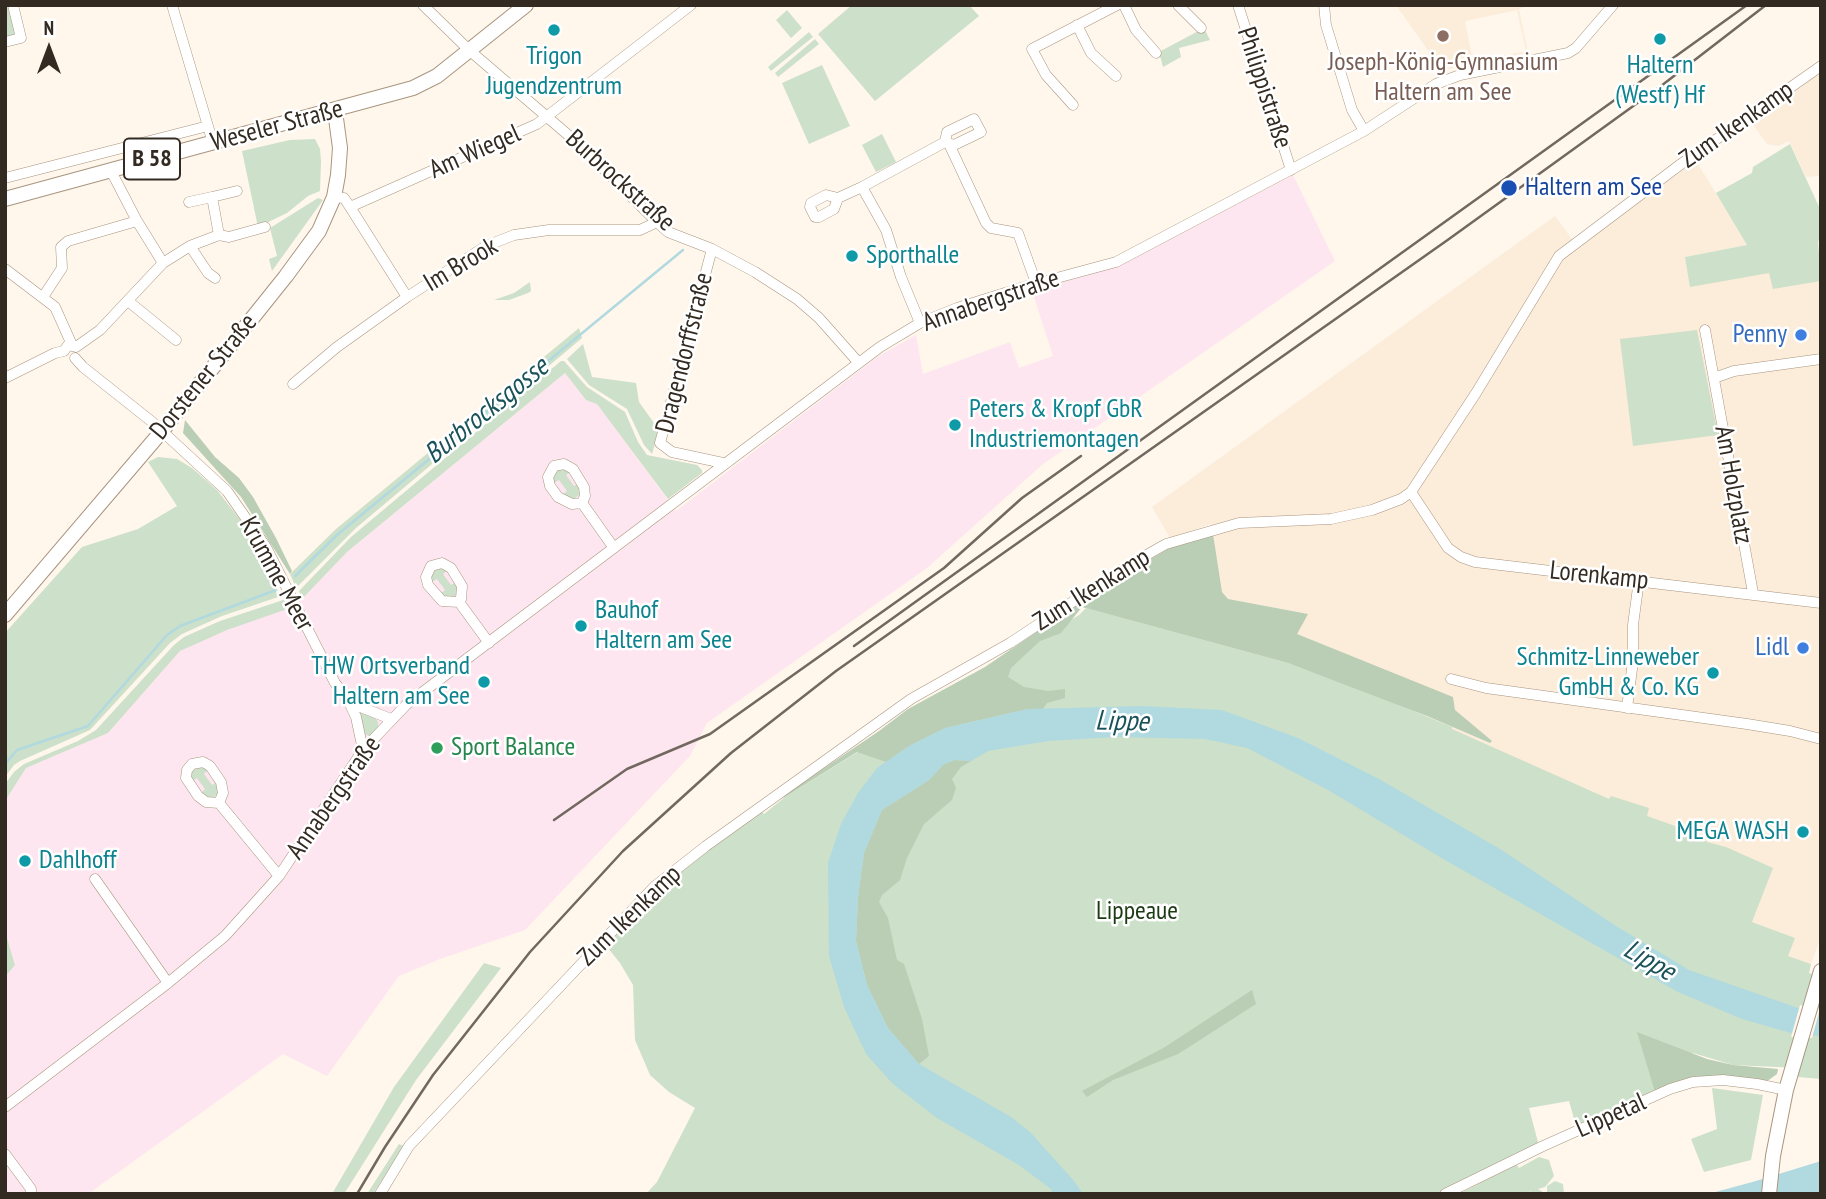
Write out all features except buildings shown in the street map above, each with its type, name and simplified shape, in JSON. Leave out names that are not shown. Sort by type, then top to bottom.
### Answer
[{"type":"main road","name":"Weseler Straße","points":[[5,199],[413,88],[437,76],[526,5]]},
{"type":"main road","name":"Dorstener Straße","points":[[5,615],[162,431],[319,231],[334,197],[338,176],[340,148],[335,111]]},
{"type":"main road","points":[[1769,1194],[1773,1156],[1788,1084],[1821,971]]},
{"type":"street","points":[[5,42],[21,38],[13,5]]},
{"type":"street","points":[[173,5],[213,143]]},
{"type":"street","name":"Burbrockstraße","points":[[423,5],[469,50],[549,117],[668,232],[712,249],[797,299],[819,318],[858,362]]},
{"type":"street","name":"Am Wiegel","points":[[350,206],[549,117],[619,59],[691,5]]},
{"type":"street","points":[[1073,105],[1046,75],[1032,49],[1117,5]]},
{"type":"street","points":[[1124,5],[1136,30],[1156,53]]},
{"type":"street","points":[[1178,5],[1201,28]]},
{"type":"street","name":"Philippistraße","points":[[1238,5],[1291,170]]},
{"type":"street","points":[[1324,5],[1326,25],[1352,110],[1364,131]]},
{"type":"street","points":[[1597,5],[1604,16]]},
{"type":"street","name":"Annabergstraße","points":[[5,1107],[168,983],[225,936],[279,876],[363,750],[391,719],[858,362],[920,323],[957,308],[1116,262],[1364,131],[1436,84],[1460,75],[1568,53],[1576,48],[1613,5]]},
{"type":"street","points":[[1077,25],[1091,53],[1116,76]]},
{"type":"street","name":"Zum Ikenkamp","points":[[380,1194],[409,1146],[655,886],[706,846],[911,699],[1010,643],[1127,566],[1166,544],[1238,523],[1331,519],[1371,510],[1401,499],[1411,492],[1469,404],[1559,256],[1681,164],[1821,65]]},
{"type":"street","name":"Weseler Straße","points":[[5,178],[208,126]]},
{"type":"street","points":[[838,198],[947,143],[986,223],[991,228],[1018,233],[1036,283]]},
{"type":"street","points":[[111,171],[163,263]]},
{"type":"street","points":[[862,187],[886,230],[920,323]]},
{"type":"street","points":[[190,202],[237,191]]},
{"type":"street","points":[[212,197],[219,235]]},
{"type":"street","points":[[334,197],[344,198],[350,206],[407,297]]},
{"type":"street","points":[[43,297],[62,268],[61,247],[68,241],[137,221]]},
{"type":"street","name":"Im Brook","points":[[293,384],[337,347],[407,297],[486,246],[514,235],[549,230],[640,230],[657,222]]},
{"type":"street","points":[[5,378],[55,354],[72,350],[100,330],[163,263],[190,246],[219,235],[229,237],[265,227]]},
{"type":"street","points":[[190,246],[208,274],[215,278]]},
{"type":"street","name":"Dragendorffstraße","points":[[712,249],[660,443],[672,452],[723,463]]},
{"type":"street","points":[[5,269],[55,307],[72,350]]},
{"type":"street","points":[[128,301],[176,340]]},
{"type":"street","name":"Am Holzplatz","points":[[1704,330],[1753,593]]},
{"type":"street","name":"Krumme Meer","points":[[72,350],[83,367],[204,468],[227,491],[246,516],[282,575],[326,667],[347,698],[356,717],[363,750]]},
{"type":"street","points":[[1714,377],[1734,371],[1821,359]]},
{"type":"street","points":[[564,464],[573,469],[584,487],[585,496],[582,503],[572,504],[558,497],[550,486],[548,477],[554,466],[564,464]]},
{"type":"street","name":"Lorenkamp","points":[[1411,492],[1438,537],[1461,557],[1492,564],[1821,603]]},
{"type":"street","points":[[582,503],[614,548]]},
{"type":"street","points":[[1627,708],[1639,580]]},
{"type":"street","points":[[458,603],[489,643]]},
{"type":"street","points":[[1451,679],[1486,688],[1790,730],[1821,739]]},
{"type":"street","name":"Krumme Meer","points":[[347,698],[366,710],[391,719]]},
{"type":"street","name":"Annabergstraße","points":[[219,803],[223,793],[221,782],[210,766],[203,762],[192,764],[187,770],[186,778],[198,796],[206,802],[219,803],[279,876]]},
{"type":"street","points":[[95,879],[168,983]]},
{"type":"street","name":"Lippetal","points":[[1446,1194],[1541,1147],[1693,1082],[1723,1080],[1788,1084]]},
{"type":"street","points":[[5,1154],[31,1189],[31,1194]]},
{"type":"shaded area","name":"Joseph-König-Gymnasium Haltern am See","points":[[1396,5],[1523,5],[1524,7],[1519,9],[1528,53],[1442,70]],"holes":[[[1517,10],[1526,51],[1473,62],[1465,21]]]},
{"type":"shaded area","points":[[1821,72],[1821,176],[1806,177],[1789,141],[1778,146],[1767,144],[1751,122]]},
{"type":"shaded area","points":[[1696,161],[1748,245],[1685,257],[1770,273],[1773,289],[1821,281],[1821,936],[1811,964],[1788,956],[1794,938],[1752,922],[1772,868],[1697,840],[1605,811],[1450,732],[1452,727],[1490,743],[1455,710],[1453,697],[1296,634],[1307,614],[1228,599],[1222,592],[1211,524],[1170,538],[1152,507],[1555,216],[1577,246]]},
{"type":"shaded area","points":[[1293,175],[1335,261],[1043,464],[927,568],[707,723],[690,756],[525,930],[399,976],[327,1076],[283,1054],[88,1194],[5,1194],[5,977],[15,964],[5,931],[5,801],[26,768],[108,733],[187,646],[270,613],[290,608],[347,552],[565,373],[586,400],[597,403],[676,511],[877,357],[916,335],[923,374],[1010,342],[1019,368],[1053,356],[1032,291],[1120,265]]},
{"type":"green space","points":[[5,5],[10,5],[15,34],[5,37]]},
{"type":"green space","points":[[852,5],[969,5],[979,16],[875,101],[818,34]]},
{"type":"green space","points":[[787,10],[802,28],[791,38],[776,20]]},
{"type":"green space","points":[[1204,28],[1210,40],[1179,48],[1181,57],[1163,67],[1159,52]]},
{"type":"green space","points":[[809,32],[813,37],[771,71],[768,67]]},
{"type":"green space","points":[[815,39],[819,44],[778,77],[775,73]]},
{"type":"green space","points":[[822,65],[850,126],[809,144],[782,83]]},
{"type":"green space","points":[[882,134],[896,162],[876,172],[862,145]]},
{"type":"green space","points":[[315,139],[320,149],[320,191],[308,196],[287,213],[258,227],[242,151],[290,140]]},
{"type":"green space","points":[[1790,144],[1821,211],[1821,239],[1818,241],[1821,281],[1773,289],[1769,273],[1690,287],[1685,257],[1747,245],[1716,193],[1752,173],[1753,167]]},
{"type":"green space","points":[[318,198],[323,200],[272,271],[269,259],[277,256],[270,228]]},
{"type":"green space","points":[[530,282],[531,291],[528,293],[509,300],[494,300],[514,293]]},
{"type":"green space","points":[[579,328],[582,338],[356,528],[296,588],[290,574],[336,529]]},
{"type":"green space","points":[[1697,330],[1718,435],[1633,446],[1620,339]]},
{"type":"green space","points":[[583,344],[592,377],[636,383],[639,402],[659,430],[652,454],[644,445],[627,409],[589,385],[567,359]]},
{"type":"green space","points":[[564,361],[587,387],[625,412],[647,455],[697,465],[702,473],[668,499],[597,404],[586,400],[565,373],[347,552],[302,599],[299,591],[351,537]]},
{"type":"green space","points":[[185,420],[253,497],[292,571],[290,574],[241,497],[183,433]]},
{"type":"green space","points":[[158,457],[177,459],[217,490],[252,535],[279,585],[274,586],[278,597],[222,616],[182,634],[170,643],[90,730],[20,761],[5,777],[5,633],[82,547],[138,529],[177,506],[148,462]]},
{"type":"green space","points":[[559,467],[570,472],[566,475],[574,486],[579,483],[580,494],[574,499],[569,500],[562,495],[567,491],[559,480],[554,483],[552,475]]},
{"type":"green space","points":[[1213,534],[1222,592],[1228,599],[1308,614],[1297,634],[1453,697],[1455,710],[1492,741],[1490,743],[1288,663],[1082,607],[1061,633],[1040,641],[1011,668],[1008,677],[1024,687],[1048,691],[1065,689],[1065,698],[1047,703],[1043,709],[1028,709],[945,728],[909,746],[886,762],[857,752],[780,798],[908,709],[985,667],[1098,590],[1173,546]]},
{"type":"green space","points":[[437,566],[448,570],[443,574],[451,585],[456,582],[458,585],[458,593],[452,598],[447,599],[440,594],[445,590],[437,579],[431,582],[429,574]]},
{"type":"green space","points":[[286,599],[290,608],[227,630],[180,651],[108,733],[26,768],[5,801],[5,784],[14,772],[24,764],[78,741],[96,730],[184,637],[220,621]]},
{"type":"green space","name":"Lippeaue","points":[[1086,608],[1288,663],[1378,696],[1609,799],[1611,796],[1649,808],[1647,816],[1698,834],[1707,842],[1726,847],[1773,868],[1752,922],[1795,938],[1788,956],[1811,964],[1809,973],[1821,978],[1821,1079],[1798,1077],[1800,1068],[1733,1065],[1693,1053],[1678,1083],[1577,1129],[1569,1101],[1529,1108],[1539,1146],[1440,1194],[646,1194],[657,1182],[695,1108],[669,1092],[650,1075],[635,1040],[633,985],[604,943],[666,881],[761,811],[764,814],[785,797],[1079,615]]},
{"type":"green space","points":[[354,706],[378,722],[378,728],[370,736],[364,734]]},
{"type":"green space","points":[[955,760],[971,761],[961,767],[952,779],[956,788],[952,800],[924,824],[907,858],[900,880],[882,895],[879,902],[888,918],[897,960],[904,964],[922,1019],[929,1056],[919,1064],[888,1028],[867,985],[856,941],[858,897],[864,853],[882,810],[929,780],[944,764]]},
{"type":"green space","points":[[200,765],[208,770],[204,774],[212,785],[217,782],[219,792],[213,798],[201,793],[205,789],[197,778],[192,781],[192,768]]},
{"type":"green space","points":[[5,931],[15,965],[5,977]]},
{"type":"green space","points":[[484,963],[501,968],[416,1080],[344,1194],[332,1194],[394,1087]]},
{"type":"green space","points":[[1252,990],[1256,1004],[1178,1054],[1113,1080],[1087,1097],[1082,1091],[1165,1047]]},
{"type":"green space","points":[[1637,1032],[1707,1059],[1733,1065],[1778,1069],[1777,1074],[1766,1082],[1744,1079],[1655,1092]]},
{"type":"green space","points":[[1712,1088],[1763,1095],[1751,1160],[1704,1172],[1691,1139],[1717,1129]]},
{"type":"green space","points":[[399,1144],[404,1146],[373,1194],[367,1194]]},
{"type":"green space","points":[[1539,1157],[1549,1160],[1554,1176],[1545,1187],[1538,1189],[1546,1194],[1530,1194],[1531,1191],[1527,1194],[1459,1194],[1516,1164],[1519,1168]]},
{"type":"green space","points":[[1555,1181],[1563,1184],[1564,1194],[1547,1194],[1547,1186]]},
{"type":"water","name":"Lippe","points":[[1141,706],[1222,710],[1298,738],[1379,779],[1500,849],[1616,926],[1689,970],[1798,1008],[1821,1012],[1821,1036],[1791,1033],[1742,1019],[1678,992],[1445,860],[1328,790],[1247,748],[1205,739],[1117,737],[1048,741],[988,751],[971,761],[955,760],[944,764],[929,780],[882,810],[864,853],[856,941],[867,985],[888,1028],[919,1064],[1011,1117],[1030,1132],[1083,1194],[1053,1194],[1051,1189],[1019,1165],[937,1118],[893,1084],[866,1054],[844,1007],[829,956],[828,863],[841,824],[858,793],[877,768],[909,746],[945,728],[1028,709]]},
{"type":"water","points":[[1821,1161],[1821,1194],[1708,1194],[1756,1181]]},
{"type":"pier","points":[[1800,1005],[1820,1009],[1812,1038],[1791,1037]]},
{"type":"waterway","name":"Burbrocksgosse","points":[[295,576],[337,535],[683,250]]},
{"type":"waterway","name":"Burbrocksgosse","points":[[5,764],[17,750],[88,726],[167,635],[180,626],[276,590]]},
{"type":"railway","points":[[854,646],[1747,5]]},
{"type":"railway","points":[[357,1194],[433,1075],[530,952],[623,851],[731,753],[836,671],[1449,239],[1661,86],[1766,5]]},
{"type":"railway","points":[[554,820],[627,769],[710,734],[944,568],[1022,498],[1081,456]]},
{"type":"place","name":"Trigon Jugendzentrum","points":[[554,30]]},
{"type":"place","name":"Joseph-König-Gymnasium Haltern am See","points":[[1443,36]]},
{"type":"place","name":"Haltern (Westf) Hf","points":[[1660,39]]},
{"type":"place","name":"Haltern am See","points":[[1509,188]]},
{"type":"place","name":"Sporthalle","points":[[852,256]]},
{"type":"place","name":"Penny","points":[[1801,335]]},
{"type":"place","name":"Peters & Kropf GbR Industriemontagen","points":[[955,425]]},
{"type":"place","name":"Bauhof Haltern am See","points":[[581,626]]},
{"type":"place","name":"Lidl","points":[[1803,648]]},
{"type":"place","name":"Schmitz-Linneweber GmbH & Co. KG","points":[[1713,673]]},
{"type":"place","name":"THW Ortsverband Haltern am See","points":[[484,682]]},
{"type":"place","name":"Sport Balance","points":[[437,748]]},
{"type":"place","name":"MEGA WASH","points":[[1803,832]]},
{"type":"place","name":"Dahlhoff","points":[[25,861]]}]
